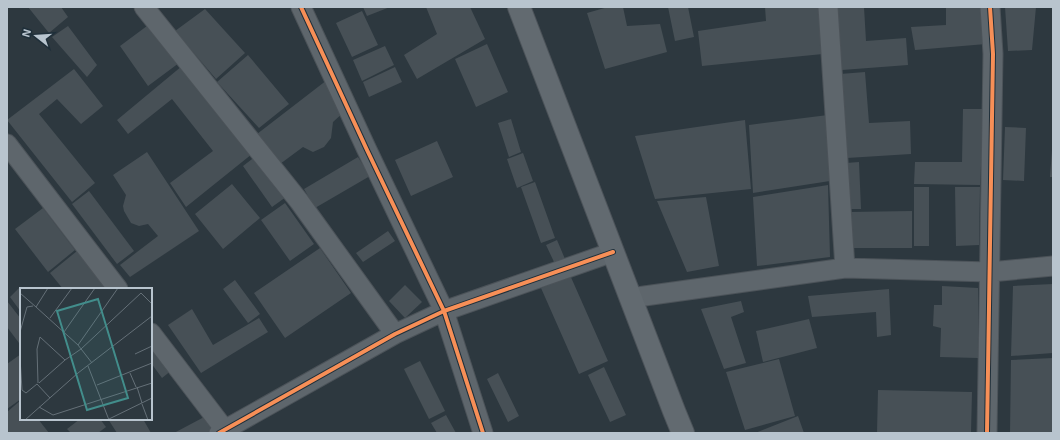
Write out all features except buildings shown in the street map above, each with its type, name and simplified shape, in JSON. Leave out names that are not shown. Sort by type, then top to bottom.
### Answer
[{"type":"main road","points":[[519,7],[683,433]]},
{"type":"street","points":[[144,7],[299,201],[395,334]]},
{"type":"street","points":[[301,7],[366,150],[444,312],[483,433]]},
{"type":"street","points":[[828,7],[845,268]]},
{"type":"street","points":[[987,433],[993,54],[990,7]]},
{"type":"street","points":[[7,144],[117,288]]},
{"type":"street","points":[[152,334],[222,431],[395,334],[444,312],[613,252]]},
{"type":"street","points":[[630,298],[845,268],[990,272],[1053,266]]},
{"type":"cycle path","points":[[301,7],[444,311],[483,433]]},
{"type":"cycle path","points":[[987,433],[993,54],[990,7]]},
{"type":"cycle path","points":[[219,433],[395,334],[444,311],[613,252]]}]
